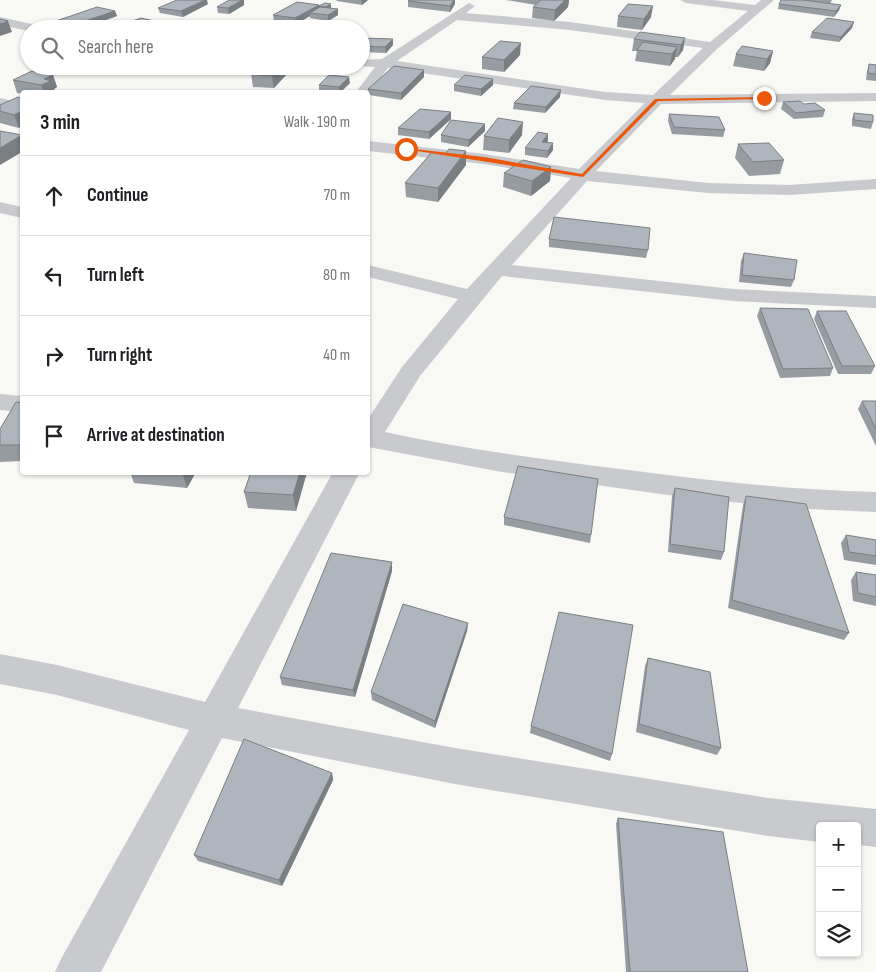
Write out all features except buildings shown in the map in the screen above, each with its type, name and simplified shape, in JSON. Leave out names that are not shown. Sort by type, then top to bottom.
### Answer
[{"type":"street","points":[[365,90],[385,63],[478,0]]},
{"type":"street","points":[[686,0],[763,5]]},
{"type":"street","points":[[370,435],[410,372],[472,296],[583,175],[657,100],[712,46],[763,5]]},
{"type":"street","points":[[454,16],[564,26],[712,46]]},
{"type":"street","points":[[0,21],[20,25]]},
{"type":"street","points":[[370,64],[385,63],[592,94],[657,100],[876,97]]},
{"type":"street","points":[[0,102],[20,107]]},
{"type":"street","points":[[370,146],[484,159],[583,175],[708,188],[789,190],[876,184]]},
{"type":"street","points":[[0,207],[20,212]]},
{"type":"street","points":[[497,270],[639,287],[764,299],[876,302]]},
{"type":"street","points":[[370,271],[472,296]]},
{"type":"street","points":[[0,402],[20,404]]},
{"type":"street","points":[[370,438],[468,457],[764,497],[876,502]]},
{"type":"street","points":[[77,972],[345,475]]},
{"type":"street","points":[[0,669],[57,680],[214,720],[475,769],[768,817],[816,822]]},
{"type":"street","points":[[861,826],[876,828]]},
{"type":"route","points":[[406,149],[583,175],[657,100],[764,98]]}]
